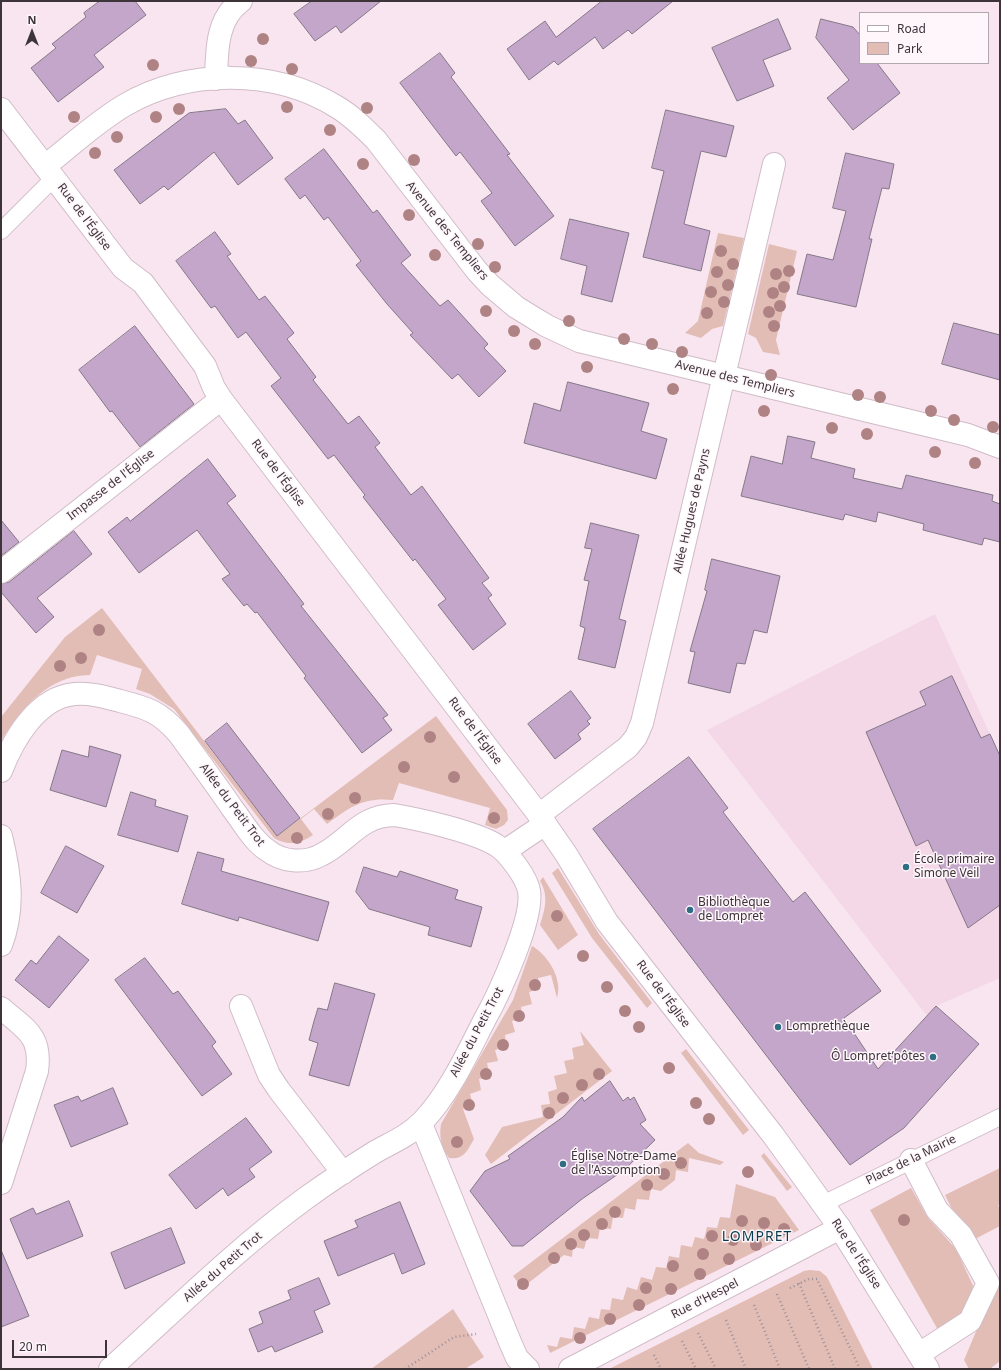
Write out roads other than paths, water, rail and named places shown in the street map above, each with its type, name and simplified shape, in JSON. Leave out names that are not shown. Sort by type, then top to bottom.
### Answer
[{"type":"street","points":[[216,79],[217,49],[224,22],[230,12],[241,1]]},
{"type":"street","name":"Avenue des Templiers","points":[[49,172],[124,106],[177,84],[216,79],[256,79],[293,87],[323,99],[352,118],[376,140],[477,270],[516,307],[547,326],[579,341],[968,435],[1000,447]]},
{"type":"street","name":"Rue de l'Église","points":[[1,110],[125,272],[143,283],[205,366],[214,388],[221,399],[542,819],[566,854],[607,922],[773,1135],[840,1228],[924,1362]]},
{"type":"street","name":"Allée Hugues de Payns","points":[[542,819],[628,747],[636,737],[642,723],[774,164]]},
{"type":"street","name":"Impasse de l'Église","points":[[1,572],[221,399]]},
{"type":"street","name":"Allée du Petit Trot","points":[[1,771],[13,744],[22,730],[30,719],[42,709],[53,701],[73,694],[98,695],[143,707],[167,720],[179,734],[258,843],[277,856],[288,860],[308,860],[321,856],[364,822],[373,818],[394,815],[472,835],[496,845],[504,851],[526,882],[530,893],[526,920],[508,971],[494,1003],[444,1093],[421,1124],[307,1197],[256,1238],[110,1369]]},
{"type":"street","points":[[504,851],[542,819]]},
{"type":"street","points":[[1,836],[8,863],[11,891],[8,922],[1,945]]},
{"type":"street","points":[[241,1006],[269,1075],[343,1173]]},
{"type":"street","points":[[1,1008],[34,1039],[38,1048],[39,1059],[38,1071],[1,1183]]},
{"type":"street","points":[[421,1124],[504,1330],[517,1358],[528,1369]]},
{"type":"street","points":[[911,1160],[937,1210],[961,1235],[988,1283],[970,1321],[924,1362]]},
{"type":"street","name":"Rue d'Hespel","points":[[570,1369],[840,1228]]},
{"type":"lane","points":[[1,231],[49,172]]},
{"type":"lane","name":"Place de la Mairie","points":[[823,1204],[1000,1117]]},
{"type":"place","name":"École primaire Simone Veil","points":[[906,867]]},
{"type":"place","name":"Bibliothèque de Lompret","points":[[690,910]]},
{"type":"place","name":"Lomprethèque","points":[[778,1027]]},
{"type":"place","name":"Ô Lompret’pôtes","points":[[933,1057]]},
{"type":"place","name":"Église Notre-Dame de l'Assomption","points":[[563,1164]]},
{"type":"district","name":"LOMPRET","points":[[757,1237]]}]
